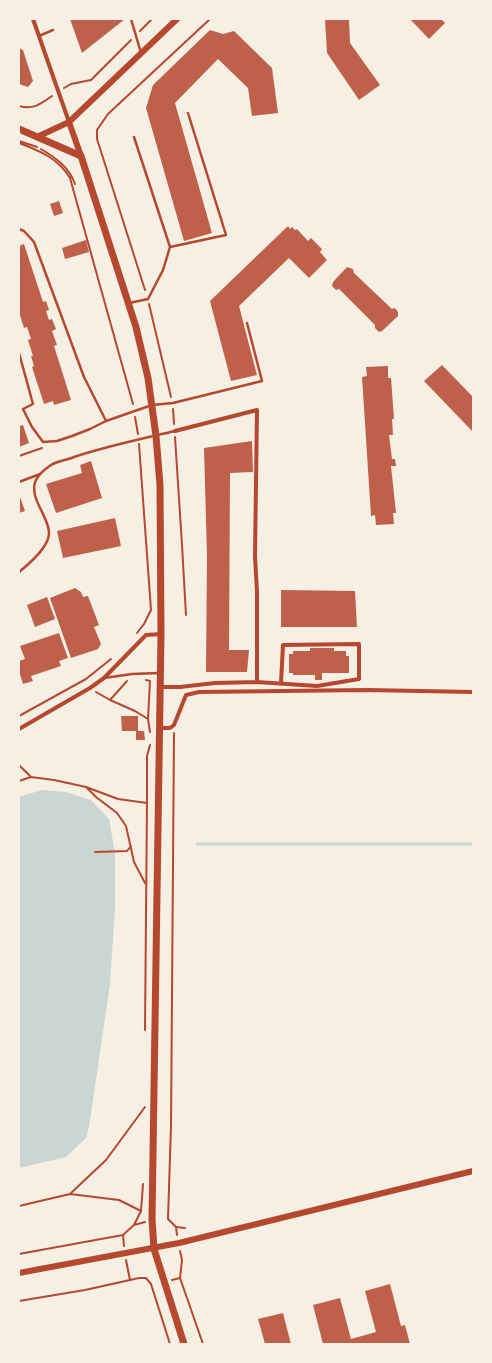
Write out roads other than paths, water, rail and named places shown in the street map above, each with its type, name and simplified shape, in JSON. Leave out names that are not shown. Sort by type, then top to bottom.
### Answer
[{"type":"main road","points":[[19,129],[81,156],[129,303],[144,359],[152,405],[160,493],[161,634],[152,1219],[154,1248],[184,1344]]},
{"type":"street","points":[[34,19],[81,156]]},
{"type":"street","points":[[37,137],[69,122],[177,19]]},
{"type":"street","points":[[175,431],[257,410],[255,556],[257,682]]},
{"type":"street","points":[[19,729],[104,678],[146,635],[161,634]]},
{"type":"street","points":[[160,687],[257,682],[317,686],[359,679],[359,644],[283,645],[282,683]]},
{"type":"street","points":[[159,728],[170,728],[174,726],[186,695],[198,692],[367,690],[473,692]]},
{"type":"street","points":[[19,1273],[154,1248],[473,1171]]},
{"type":"lane","points":[[131,19],[141,53]]},
{"type":"lane","points":[[40,36],[53,30]]},
{"type":"lane","points":[[170,247],[226,235],[188,113]]},
{"type":"lane","points":[[129,303],[148,299],[164,270],[170,247],[134,137]]},
{"type":"lane","points":[[19,229],[24,231],[34,242],[84,377],[106,421]]},
{"type":"lane","points":[[23,409],[32,427],[44,442],[57,441],[90,429],[106,421],[152,405],[173,403],[262,381],[247,323]]},
{"type":"lane","points":[[19,353],[33,404],[19,410]]},
{"type":"lane","points":[[19,482],[40,474],[53,464],[86,453],[175,431]]},
{"type":"lane","points":[[19,572],[26,567],[45,545],[49,532],[34,488],[40,474]]},
{"type":"lane","points":[[104,678],[161,672]]},
{"type":"waterway","points":[[197,844],[473,844]]}]
